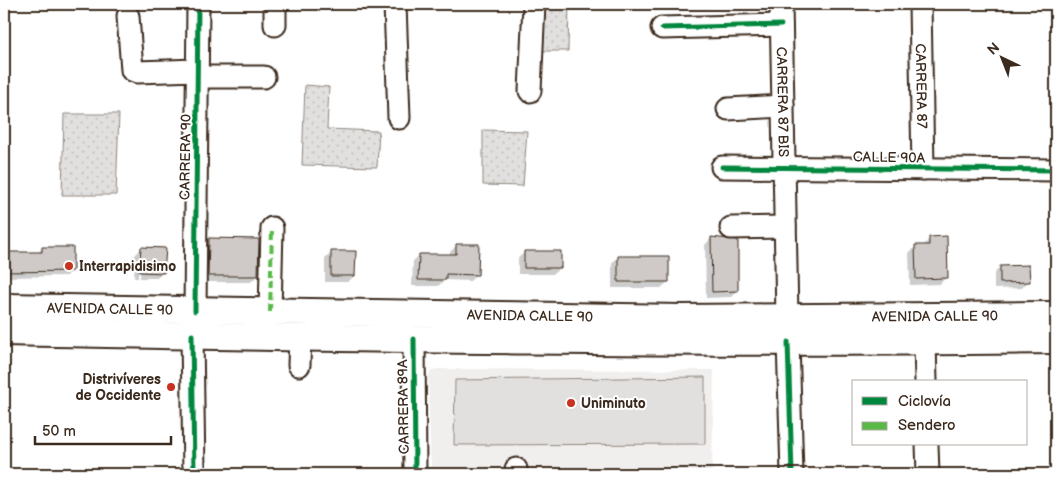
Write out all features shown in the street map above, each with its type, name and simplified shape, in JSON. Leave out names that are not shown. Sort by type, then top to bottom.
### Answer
[{"type":"main road","name":"AVENIDA CALLE 90","points":[[4,307],[193,323],[300,336],[414,339],[788,330],[1056,315]]},
{"type":"main road","name":"AVENIDA CALLE 90","points":[[4,332],[193,323],[270,312],[788,330],[925,342],[1056,340]]},
{"type":"street","name":"CARRERA 90","points":[[194,474],[193,323],[198,4]]},
{"type":"street","points":[[395,4],[399,118]]},
{"type":"street","points":[[530,91],[534,4]]},
{"type":"street","name":"CARRERA 87 BIS","points":[[781,4],[792,474]]},
{"type":"street","name":"CARRERA 87","points":[[920,4],[923,169]]},
{"type":"street","points":[[128,16],[132,70],[137,72],[264,77]]},
{"type":"street","points":[[662,28],[781,25]]},
{"type":"street","points":[[728,109],[783,106]]},
{"type":"street","points":[[1056,164],[1056,177]]},
{"type":"street","name":"CALLE 90A","points":[[722,166],[1056,170]]},
{"type":"street","points":[[731,228],[785,227]]},
{"type":"street","points":[[270,312],[272,228]]},
{"type":"street","points":[[299,365],[300,336]]},
{"type":"street","name":"CARRERA 89A","points":[[414,339],[415,474]]},
{"type":"street","points":[[925,342],[926,380]]},
{"type":"street","points":[[927,446],[928,474]]},
{"type":"shaded area","points":[[534,4],[569,4],[568,51],[532,51]]},
{"type":"shaded area","points":[[305,85],[329,87],[327,129],[379,131],[377,167],[302,165]]},
{"type":"shaded area","points":[[64,114],[119,114],[116,195],[62,195]]},
{"type":"shaded area","points":[[483,130],[527,131],[523,186],[483,185]]},
{"type":"shaded area","name":"Uniminuto","points":[[436,369],[714,370],[712,474],[431,474],[428,377],[431,371]]},
{"type":"shaded area","points":[[705,377],[705,444],[454,445],[455,380]]},
{"type":"building","points":[[947,236],[948,278],[916,279],[915,245],[929,245],[929,237]]},
{"type":"building","points":[[711,237],[738,240],[738,291],[712,292]]},
{"type":"building","points":[[209,238],[259,239],[258,276],[208,276]]},
{"type":"building","points":[[456,244],[479,244],[478,275],[446,274],[446,280],[418,280],[419,254],[456,254]]},
{"type":"building","points":[[42,247],[73,247],[73,271],[4,272],[4,252],[42,252]]},
{"type":"building","points":[[141,247],[166,248],[164,273],[139,272]]},
{"type":"building","points":[[331,251],[356,251],[355,276],[331,276]]},
{"type":"building","points":[[524,251],[561,251],[561,268],[524,268]]},
{"type":"building","points":[[618,256],[669,256],[669,282],[618,282]]},
{"type":"building","points":[[1029,265],[1030,282],[1000,283],[1000,266]]},
{"type":"marked path","points":[[270,312],[272,228]]},
{"type":"cycle path","points":[[195,311],[198,4]]},
{"type":"cycle path","points":[[662,28],[781,25]]},
{"type":"cycle path","points":[[722,167],[1056,170]]},
{"type":"cycle path","points":[[192,335],[194,474]]},
{"type":"cycle path","points":[[414,339],[415,474]]},
{"type":"cycle path","points":[[788,342],[792,474]]},
{"type":"place","name":"Interrapidisimo","points":[[69,266]]},
{"type":"place","name":"Distrivíveres de Occidente","points":[[171,387]]},
{"type":"place","name":"Uniminuto","points":[[571,403]]}]
